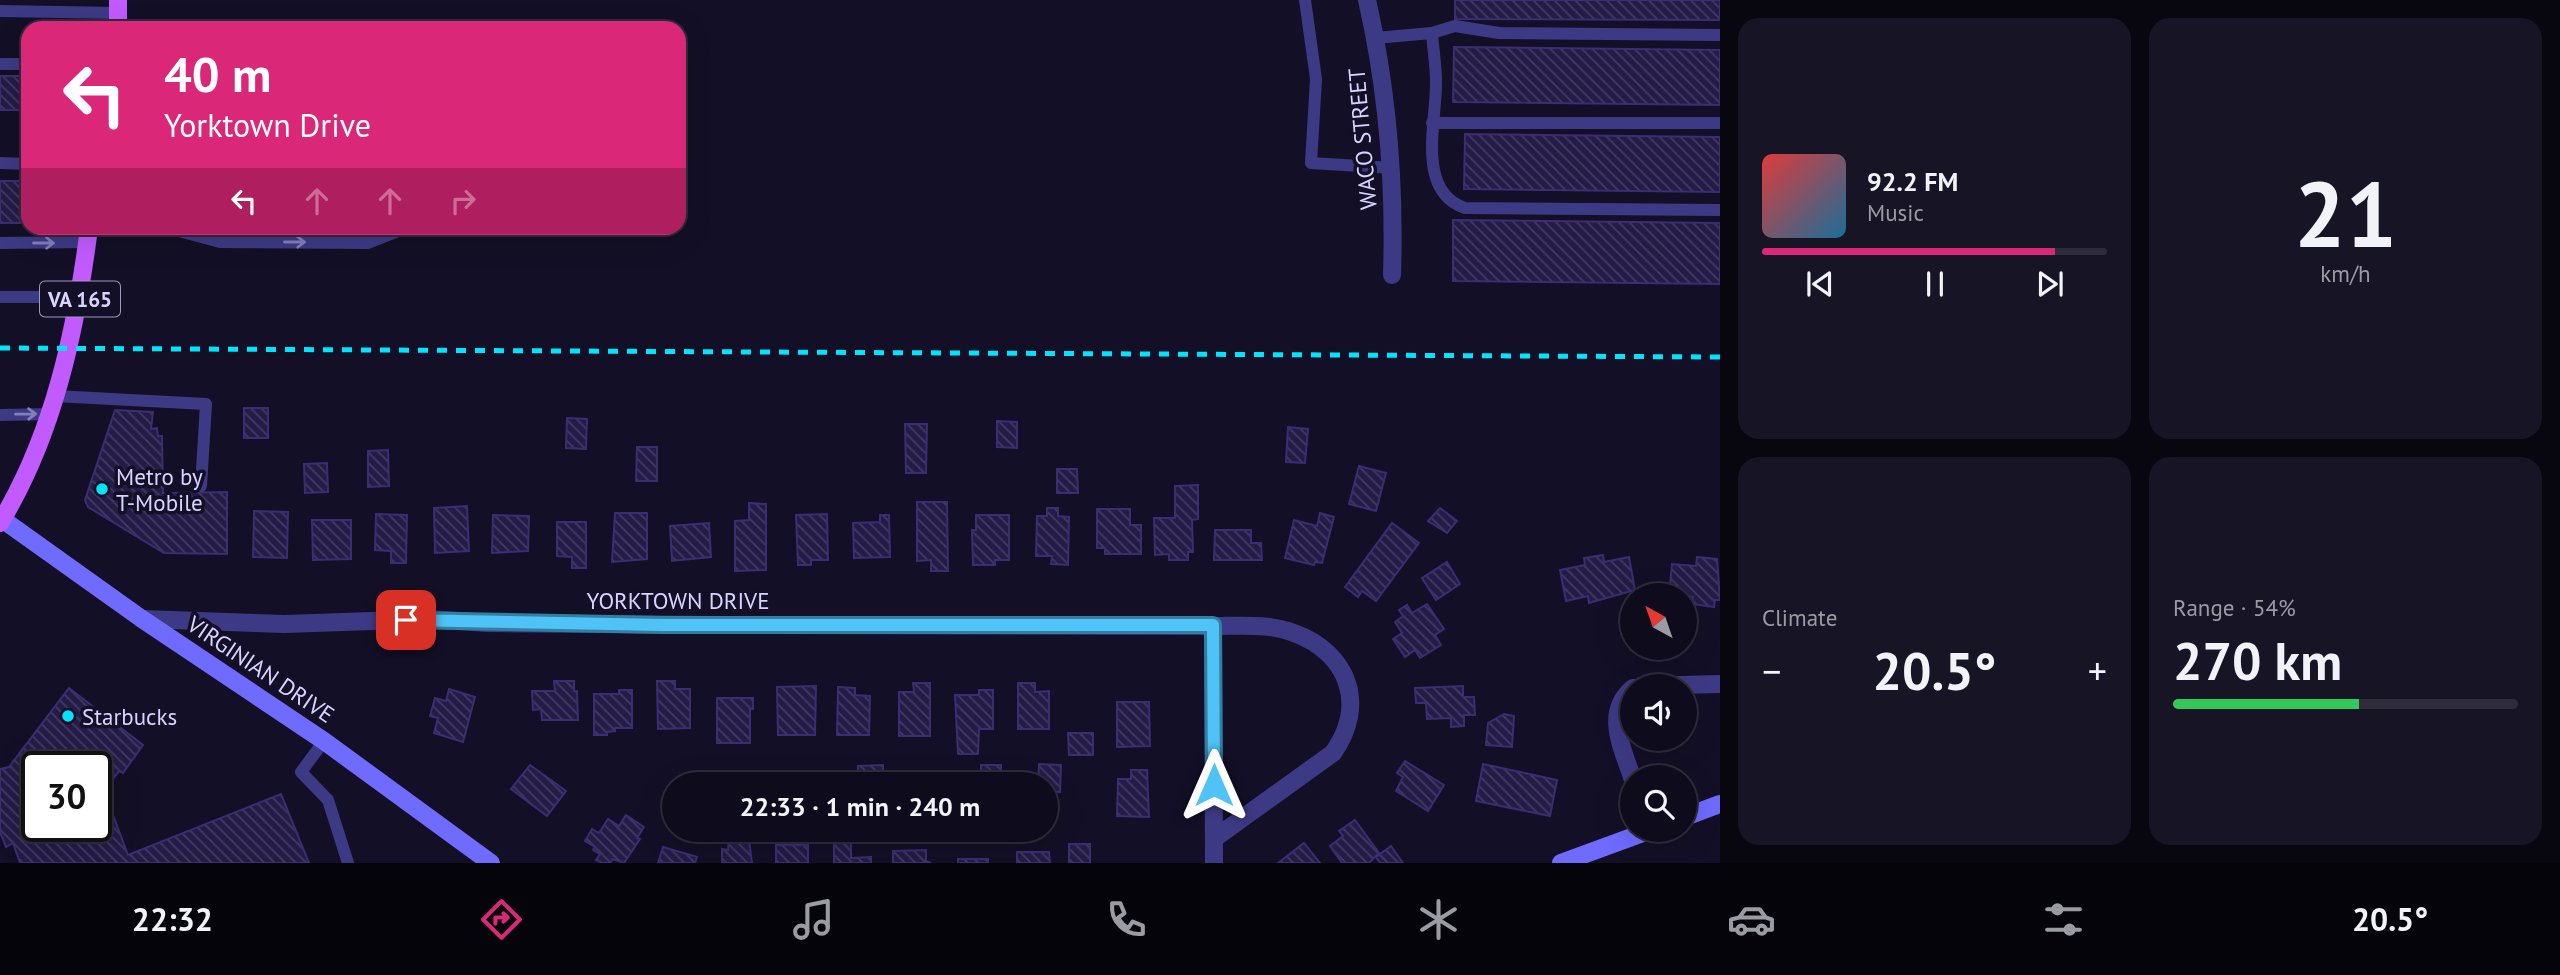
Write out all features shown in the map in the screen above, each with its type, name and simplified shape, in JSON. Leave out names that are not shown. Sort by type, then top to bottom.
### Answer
[{"type":"main road","name":"VA 165","points":[[1,521],[18,492],[53,405],[80,297],[88,235]]},
{"type":"street","name":"WACO STREET","points":[[1367,0],[1376,37],[1390,129],[1392,275]]},
{"type":"street","name":"VIRGINIAN DRIVE","points":[[1,521],[324,741],[491,863]]},
{"type":"street","name":"YORKTOWN DRIVE","points":[[142,619],[285,624],[430,619],[486,623],[687,625],[1213,625],[1268,626],[1294,632],[1317,645],[1336,661],[1346,680],[1351,700],[1348,729],[1333,753],[1214,838]]},
{"type":"street","points":[[1213,625],[1214,863]]},
{"type":"street","points":[[1697,685],[1720,684]]},
{"type":"street","points":[[1620,702],[1616,711],[1616,728],[1620,740]]},
{"type":"street","points":[[1697,813],[1720,804]]},
{"type":"street","points":[[1561,863],[1620,841]]},
{"type":"lane","points":[[1306,0],[1316,79],[1311,163],[1392,168]]},
{"type":"lane","points":[[0,10],[45,5],[121,10]]},
{"type":"lane","points":[[1376,37],[1432,33],[1455,26],[1499,33],[1720,36]]},
{"type":"lane","points":[[1432,33],[1436,82],[1430,153],[1437,178],[1453,204],[1465,208],[1720,210]]},
{"type":"lane","points":[[0,64],[21,64]]},
{"type":"lane","points":[[1432,123],[1720,123]]},
{"type":"lane","points":[[0,163],[21,164]]},
{"type":"lane","points":[[0,243],[88,235]]},
{"type":"lane","points":[[198,235],[220,242],[262,243],[368,243],[385,235]]},
{"type":"lane","points":[[262,243],[271,235]]},
{"type":"lane","points":[[0,297],[80,297]]},
{"type":"lane","points":[[0,415],[53,405],[206,404],[201,486]]},
{"type":"lane","points":[[324,741],[301,772],[328,800],[348,863]]},
{"type":"building","points":[[1455,0],[1720,0],[1720,20],[1455,19]]},
{"type":"building","points":[[1454,47],[1720,50],[1720,105],[1453,102]]},
{"type":"building","points":[[0,76],[21,76],[21,110],[0,110]]},
{"type":"building","points":[[1465,134],[1720,137],[1720,192],[1464,189]]},
{"type":"building","points":[[0,181],[20,181],[20,223],[0,223]]},
{"type":"building","points":[[1453,220],[1720,223],[1720,284],[1453,281]]},
{"type":"building","points":[[244,408],[268,408],[268,438],[244,438]]},
{"type":"building","points":[[115,410],[153,412],[151,429],[157,428],[158,436],[162,436],[163,493],[227,492],[227,554],[164,553],[88,507],[85,500]]},
{"type":"building","points":[[567,418],[587,419],[586,449],[566,448]]},
{"type":"building","points":[[997,421],[1017,422],[1017,448],[997,447]]},
{"type":"building","points":[[905,424],[927,424],[926,473],[906,473]]},
{"type":"building","points":[[1288,427],[1308,429],[1305,463],[1286,462]]},
{"type":"building","points":[[637,447],[657,447],[657,481],[636,481]]},
{"type":"building","points":[[388,450],[389,486],[368,487],[368,451]]},
{"type":"building","points":[[327,463],[328,492],[305,493],[304,464]]},
{"type":"building","points":[[1359,466],[1386,473],[1376,511],[1349,504]]},
{"type":"building","points":[[1057,469],[1077,469],[1078,493],[1057,493]]},
{"type":"building","points":[[1198,485],[1198,519],[1192,520],[1193,552],[1188,552],[1188,560],[1169,560],[1169,554],[1155,555],[1154,518],[1175,518],[1175,486]]},
{"type":"building","points":[[917,502],[947,502],[948,571],[931,571],[931,560],[917,561]]},
{"type":"building","points":[[749,503],[766,504],[766,570],[735,571],[735,521],[749,520]]},
{"type":"building","points":[[467,506],[469,551],[435,553],[434,508]]},
{"type":"building","points":[[1047,508],[1058,508],[1058,516],[1069,517],[1068,565],[1051,564],[1052,556],[1036,556],[1037,516],[1047,516]]},
{"type":"building","points":[[1440,508],[1457,521],[1447,533],[1428,521]]},
{"type":"building","points":[[1097,509],[1130,509],[1130,525],[1141,525],[1141,554],[1105,554],[1105,548],[1097,548]]},
{"type":"building","points":[[254,511],[288,512],[287,558],[253,557]]},
{"type":"building","points":[[615,513],[647,513],[647,559],[612,562]]},
{"type":"building","points":[[1320,513],[1334,517],[1322,563],[1315,562],[1314,565],[1285,558],[1294,520],[1317,526]]},
{"type":"building","points":[[376,514],[407,515],[406,563],[391,563],[391,551],[375,550]]},
{"type":"building","points":[[827,514],[828,560],[811,560],[811,565],[798,565],[796,515]]},
{"type":"building","points":[[493,515],[529,516],[528,551],[492,553]]},
{"type":"building","points":[[880,515],[889,515],[890,557],[854,558],[853,523],[880,522]]},
{"type":"building","points":[[976,515],[1009,515],[1009,560],[995,560],[995,565],[973,565],[972,530],[976,530]]},
{"type":"building","points":[[312,520],[351,520],[351,559],[313,560]]},
{"type":"building","points":[[557,522],[586,522],[586,568],[572,568],[572,557],[557,556]]},
{"type":"building","points":[[709,523],[711,557],[672,561],[670,526]]},
{"type":"building","points":[[1392,523],[1419,543],[1376,601],[1362,591],[1358,597],[1345,587]]},
{"type":"building","points":[[1215,530],[1251,530],[1251,543],[1261,543],[1262,560],[1214,560]]},
{"type":"building","points":[[1603,555],[1604,562],[1629,557],[1634,583],[1620,583],[1620,594],[1589,603],[1588,596],[1566,601],[1560,570],[1585,565],[1584,558]]},
{"type":"building","points":[[1697,557],[1717,559],[1720,600],[1715,600],[1714,607],[1698,605],[1698,583],[1670,583],[1672,564],[1696,566]]},
{"type":"building","points":[[1447,562],[1460,584],[1436,600],[1422,578]]},
{"type":"building","points":[[1427,604],[1444,629],[1435,635],[1441,645],[1420,658],[1415,650],[1405,657],[1393,639],[1402,633],[1395,622],[1403,616],[1399,610],[1407,605],[1412,613]]},
{"type":"building","points":[[554,681],[574,681],[578,720],[542,720],[541,709],[533,710],[532,691],[555,691]]},
{"type":"building","points":[[657,681],[675,681],[675,689],[690,689],[690,728],[658,729]]},
{"type":"building","points":[[913,683],[930,683],[930,736],[899,736],[899,692],[914,692]]},
{"type":"building","points":[[1018,683],[1035,683],[1035,692],[1049,691],[1049,729],[1018,729]]},
{"type":"building","points":[[816,686],[815,735],[778,735],[777,687]]},
{"type":"building","points":[[1463,686],[1463,697],[1474,697],[1475,715],[1464,715],[1464,726],[1451,727],[1451,718],[1427,719],[1426,703],[1416,703],[1415,688]]},
{"type":"building","points":[[838,687],[855,688],[855,695],[870,696],[869,735],[837,735]]},
{"type":"building","points":[[69,688],[143,745],[123,773],[119,771],[112,780],[112,751],[21,751]]},
{"type":"building","points":[[449,689],[475,697],[463,742],[434,733],[438,718],[430,716],[435,698],[446,701]]},
{"type":"building","points":[[619,690],[632,690],[632,728],[615,728],[615,731],[607,732],[607,735],[594,735],[594,694],[619,694]]},
{"type":"building","points":[[979,690],[993,690],[993,729],[979,729],[978,754],[958,754],[955,695],[979,695]]},
{"type":"building","points":[[717,698],[753,698],[753,709],[750,709],[750,743],[717,743]]},
{"type":"building","points":[[1117,702],[1149,702],[1150,746],[1117,747]]},
{"type":"building","points":[[1504,714],[1514,716],[1512,747],[1486,745],[1488,723]]},
{"type":"building","points":[[1068,733],[1093,733],[1093,755],[1069,755]]},
{"type":"building","points":[[21,751],[21,842],[112,842],[112,812],[128,855],[281,794],[309,863],[20,863],[13,843],[6,847],[0,832],[0,769],[9,767]]},
{"type":"building","points":[[1405,761],[1444,785],[1428,811],[1396,791],[1403,777],[1397,773]]},
{"type":"building","points":[[1039,764],[1061,765],[1060,792],[1058,772],[1039,772]]},
{"type":"building","points":[[1483,764],[1557,780],[1550,816],[1476,801]]},
{"type":"building","points":[[530,765],[566,791],[547,816],[511,789]]},
{"type":"building","points":[[883,765],[883,772],[858,772],[858,766]]},
{"type":"building","points":[[981,765],[1001,765],[1001,772],[981,772]]},
{"type":"building","points":[[1131,770],[1147,770],[1149,817],[1117,816],[1118,779],[1131,779]]},
{"type":"building","points":[[626,815],[644,827],[637,838],[640,839],[624,863],[613,859],[610,863],[596,860],[600,854],[585,841],[592,829],[599,833],[608,819],[619,826]]},
{"type":"building","points":[[1355,820],[1379,853],[1369,863],[1342,863],[1330,846],[1343,836],[1339,831]]},
{"type":"building","points":[[729,842],[749,842],[752,863],[722,863],[722,849],[728,850]]},
{"type":"building","points":[[834,842],[851,842],[851,858],[871,857],[871,863],[834,863]]},
{"type":"building","points":[[1304,843],[1320,863],[1278,863]]},
{"type":"building","points":[[1069,844],[1090,844],[1090,863],[1069,863]]},
{"type":"building","points":[[776,845],[808,845],[808,863],[776,863]]},
{"type":"building","points":[[1391,846],[1403,863],[1380,863],[1376,857]]},
{"type":"building","points":[[663,847],[697,857],[695,863],[658,863]]},
{"type":"building","points":[[926,850],[926,861],[931,863],[893,863],[893,851]]},
{"type":"building","points":[[1017,852],[1049,852],[1050,863],[1017,863]]},
{"type":"building","points":[[958,859],[988,859],[988,863],[958,863]]},
{"type":"railway","points":[[0,348],[1720,357]]},
{"type":"place","name":"Metro by T-Mobile","points":[[102,489]]},
{"type":"place","name":"Starbucks","points":[[68,716]]},
{"type":"route","points":[[406,620],[663,625],[1213,625],[1214,785]]}]
